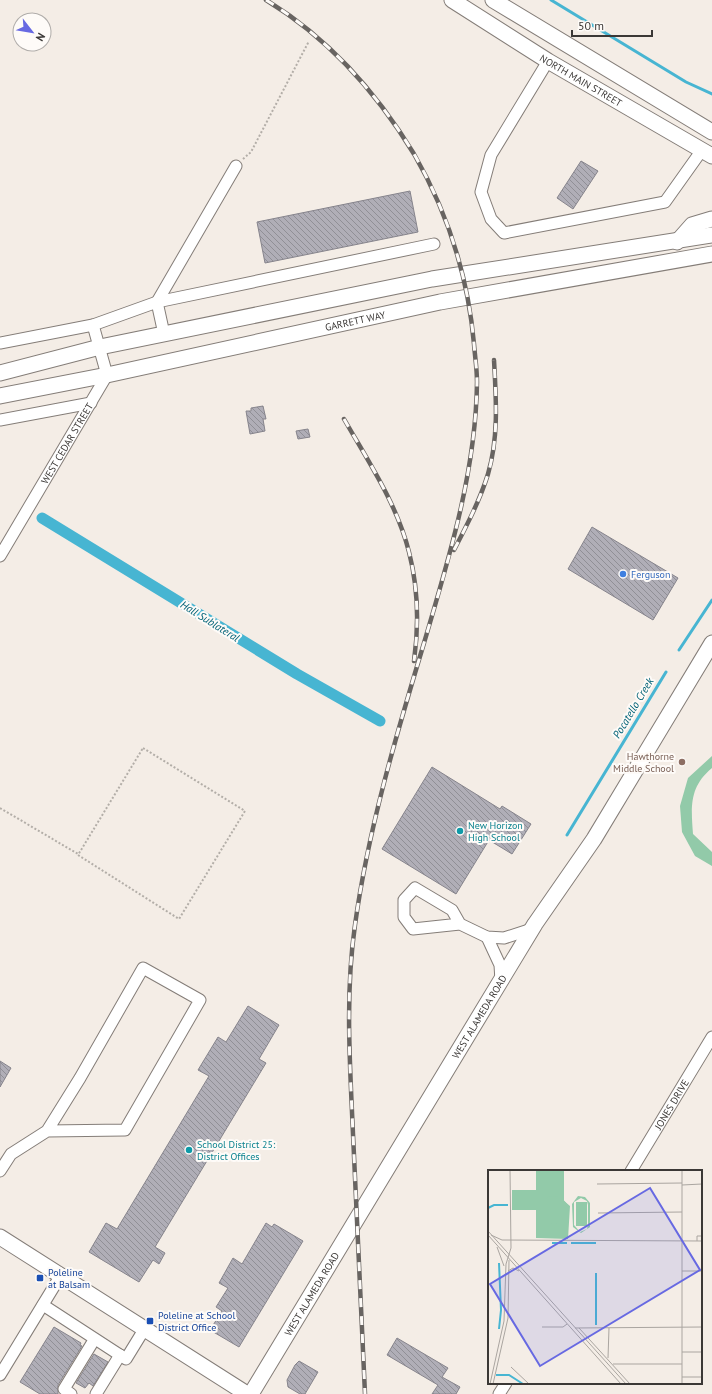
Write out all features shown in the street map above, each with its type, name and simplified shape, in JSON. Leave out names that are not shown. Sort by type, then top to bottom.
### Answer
[{"type":"main road","name":"NORTH MAIN STREET","points":[[452,0],[548,61],[707,153]]},
{"type":"main road","points":[[491,26],[498,3],[709,130]]},
{"type":"main road","points":[[676,242],[692,226],[712,219]]},
{"type":"main road","points":[[0,373],[100,347],[432,280],[712,235]]},
{"type":"main road","name":"GARRETT WAY","points":[[0,396],[107,375],[440,302],[712,254]]},
{"type":"main road","name":"WEST ALAMEDA ROAD","points":[[251,1394],[532,929],[594,839],[712,643]]},
{"type":"main road","points":[[0,1237],[247,1394]]},
{"type":"street","points":[[548,61],[491,155],[481,192],[491,219],[504,232],[665,202],[707,153]]},
{"type":"street","points":[[164,334],[157,302],[236,166]]},
{"type":"street","points":[[0,343],[93,326],[157,302],[434,244]]},
{"type":"street","points":[[93,326],[107,375]]},
{"type":"street","name":"WEST CEDAR STREET","points":[[0,556],[107,375]]},
{"type":"street","points":[[0,420],[91,402]]},
{"type":"street","points":[[460,924],[452,910],[415,888],[404,900],[404,917],[413,928],[460,924],[487,937],[504,938],[532,929]]},
{"type":"street","points":[[487,937],[500,965],[501,981]]},
{"type":"street","points":[[0,1171],[10,1154],[47,1131],[80,1078],[143,968],[200,1000],[125,1130],[47,1131]]},
{"type":"street","name":"JONES DRIVE","points":[[632,1170],[712,1037]]},
{"type":"street","points":[[0,1376],[62,1275]]},
{"type":"street","points":[[43,1305],[86,1332],[94,1340],[126,1359],[145,1328]]},
{"type":"street","points":[[71,1394],[64,1390],[94,1340]]},
{"type":"street","points":[[96,1394],[120,1355]]},
{"type":"street","points":[[499,1394],[505,1384]]},
{"type":"path","points":[[236,166],[250,152],[309,41]]},
{"type":"path","points":[[0,808],[179,919],[245,811],[143,748],[78,855]]},
{"type":"green space","points":[[712,756],[712,768],[704,775],[695,790],[692,815],[693,834],[712,852],[712,866],[695,856],[682,832],[680,806],[688,778]]},
{"type":"building","points":[[581,161],[598,171],[573,209],[557,198]]},
{"type":"building","points":[[410,191],[418,232],[265,263],[257,222]]},
{"type":"building","points":[[263,406],[266,419],[263,419],[265,431],[250,434],[246,411],[251,411],[251,408]]},
{"type":"building","points":[[308,429],[310,437],[298,439],[296,431]]},
{"type":"building","name":"Ferguson","points":[[592,527],[678,578],[653,620],[568,569]]},
{"type":"building","name":"New Horizon High School","points":[[432,767],[500,809],[502,806],[531,824],[512,854],[489,840],[456,894],[382,849]]},
{"type":"building","name":"School District 25: District Offices","points":[[248,1006],[279,1025],[259,1059],[266,1063],[155,1247],[165,1253],[159,1264],[153,1260],[139,1282],[89,1252],[106,1223],[117,1229],[209,1076],[198,1070],[218,1037],[226,1042]]},
{"type":"building","points":[[0,1061],[11,1068],[0,1087]]},
{"type":"building","points":[[266,1223],[272,1227],[274,1224],[303,1241],[239,1347],[210,1330],[222,1311],[216,1307],[228,1288],[219,1283],[233,1258],[242,1264]]},
{"type":"building","points":[[54,1327],[81,1343],[80,1345],[82,1346],[58,1385],[58,1394],[40,1394],[20,1382]]},
{"type":"building","points":[[397,1338],[448,1368],[442,1377],[460,1387],[456,1394],[432,1394],[438,1385],[387,1355]]},
{"type":"building","points":[[94,1354],[108,1362],[93,1386],[89,1383],[85,1388],[76,1383]]},
{"type":"building","points":[[299,1361],[318,1372],[305,1394],[300,1394],[288,1387],[287,1380],[295,1365]]},
{"type":"waterway","name":"Pocatello Creek","points":[[551,0],[686,82],[712,94]]},
{"type":"waterway","name":"Hall Sublateral","points":[[42,518],[297,674],[380,721]]},
{"type":"waterway","name":"Pocatello Creek","points":[[679,650],[712,600]]},
{"type":"waterway","name":"Pocatello Creek","points":[[567,835],[666,672]]},
{"type":"railway","points":[[266,0],[310,31],[349,68],[384,109],[414,154],[437,199],[461,270],[471,319],[477,372],[472,448],[460,514],[443,579],[393,748],[375,819],[367,854],[352,951],[349,1030],[365,1394]]},
{"type":"railway","points":[[454,550],[481,493],[488,474],[494,446],[496,417],[494,360]]},
{"type":"railway","points":[[344,419],[381,483],[404,534],[412,565],[416,592],[417,634],[414,661]]},
{"type":"place","name":"Ferguson","points":[[623,574]]},
{"type":"place","name":"Hawthorne Middle School","points":[[682,762]]},
{"type":"place","name":"New Horizon High School","points":[[460,831]]},
{"type":"place","name":"School District 25: District Offices","points":[[189,1150]]},
{"type":"place","name":"Poleline at Balsam","points":[[40,1278]]},
{"type":"place","name":"Poleline at School District Office","points":[[150,1321]]}]
